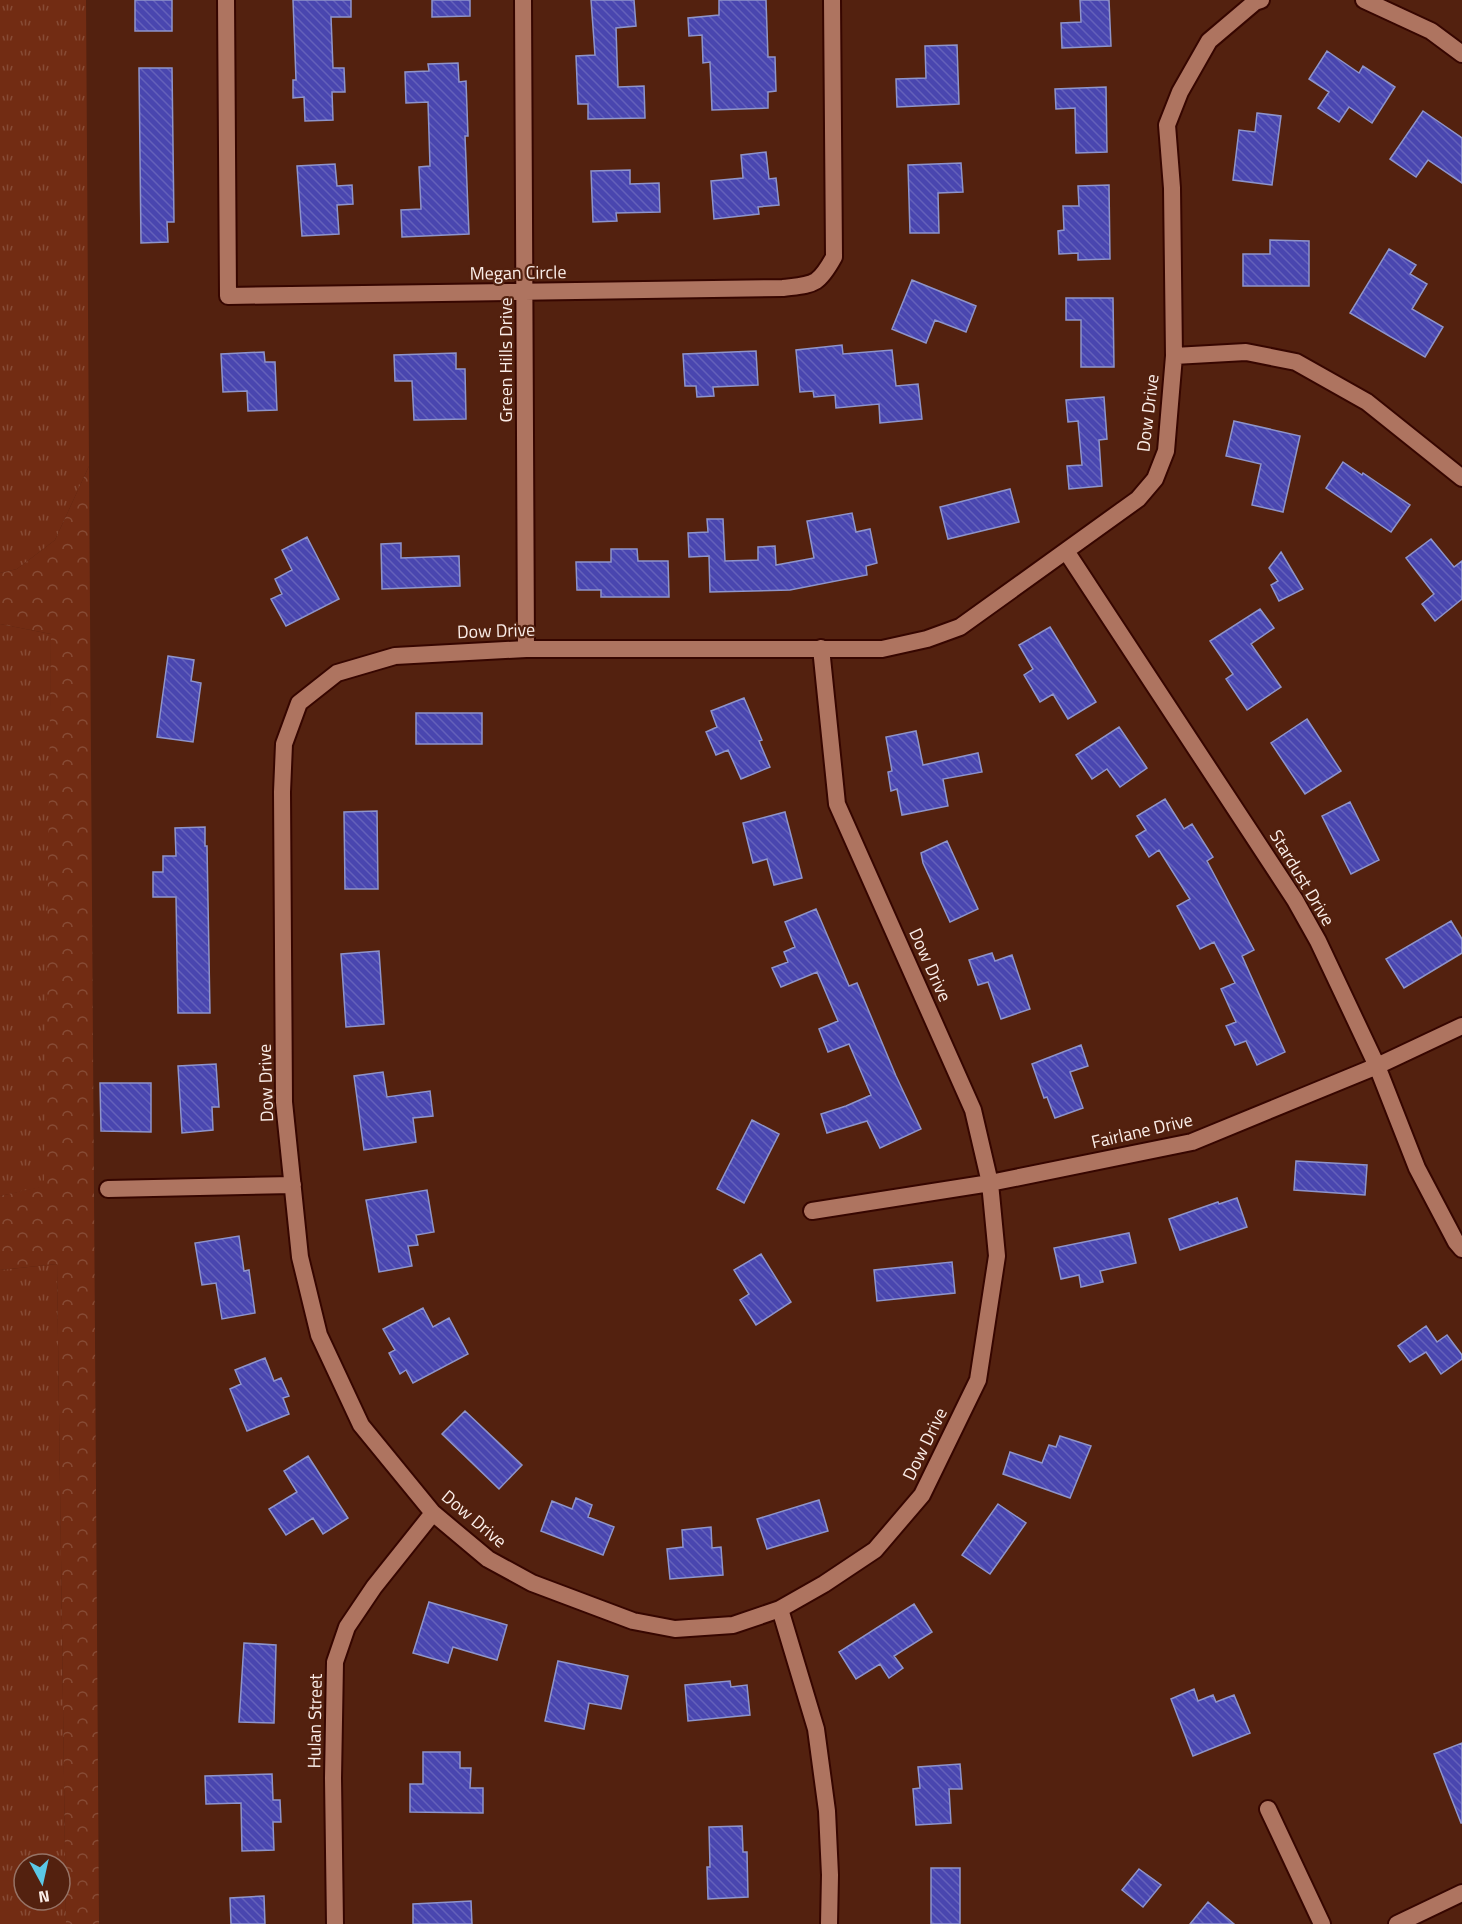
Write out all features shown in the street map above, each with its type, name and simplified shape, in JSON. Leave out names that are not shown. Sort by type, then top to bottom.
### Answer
[{"type":"street","name":"Megan Circle","points":[[226,0],[228,296],[526,293],[783,288],[809,285],[823,276],[834,257],[832,0]]},
{"type":"street","name":"Green Hills Drive","points":[[523,0],[526,649]]},
{"type":"street","points":[[1365,0],[1431,31],[1462,54]]},
{"type":"street","name":"Dow Drive","points":[[821,648],[837,804],[974,1110],[990,1183],[997,1256],[978,1380],[922,1495],[874,1550],[824,1584],[780,1609],[733,1625],[675,1629],[633,1621],[532,1583],[488,1559],[433,1514],[361,1425],[319,1335],[300,1257],[284,1102],[282,792],[284,744],[299,703],[337,673],[395,656],[526,649],[821,648],[882,649],[927,639],[960,627],[1138,499],[1155,479],[1166,451],[1174,356],[1172,188],[1167,125],[1180,92],[1209,41],[1257,1]]},
{"type":"street","points":[[1174,356],[1246,352],[1296,362],[1367,402],[1462,478]]},
{"type":"street","name":"Stardust Drive","points":[[1066,551],[1295,900],[1318,941],[1377,1066],[1418,1168],[1456,1242],[1462,1249]]},
{"type":"street","name":"Fairlane Drive","points":[[812,1211],[990,1183],[1192,1142],[1377,1066],[1462,1026]]},
{"type":"street","points":[[108,1189],[293,1185]]},
{"type":"street","name":"Hulan Street","points":[[335,1924],[333,1778],[335,1662],[347,1627],[374,1587],[433,1514]]},
{"type":"street","points":[[780,1609],[816,1729],[827,1811],[830,1875],[829,1924]]},
{"type":"street","points":[[1268,1809],[1322,1924]]},
{"type":"street","points":[[1397,1924],[1462,1893]]},
{"type":"green space","points":[[0,0],[86,0],[89,466],[55,540],[17,569],[0,573]]},
{"type":"green space","points":[[89,466],[99,1924],[66,1924],[66,1912],[72,1912],[72,1852],[65,1852],[57,1264],[0,1270],[0,1196],[44,1186],[51,634],[0,624],[0,573],[17,569],[55,540]]},
{"type":"green space","points":[[0,624],[51,634],[47,1186],[0,1196]]},
{"type":"green space","points":[[57,1264],[65,1852],[12,1852],[12,1912],[66,1912],[66,1924],[0,1924],[0,1270]]},
{"type":"building","points":[[135,0],[172,0],[172,31],[135,31]]},
{"type":"building","points":[[293,0],[351,0],[351,17],[331,17],[333,68],[344,68],[345,92],[332,92],[333,120],[305,121],[304,97],[293,98],[293,80],[296,80]]},
{"type":"building","points":[[432,0],[470,0],[470,16],[432,17]]},
{"type":"building","points":[[591,0],[634,0],[636,26],[616,28],[618,87],[644,86],[645,118],[588,119],[588,104],[578,104],[576,56],[595,55]]},
{"type":"building","points":[[719,0],[766,0],[768,57],[775,57],[776,91],[768,92],[768,108],[712,110],[710,62],[703,63],[702,35],[689,36],[688,18],[719,15]]},
{"type":"building","points":[[1080,0],[1109,0],[1111,46],[1062,48],[1061,23],[1081,22]]},
{"type":"building","points":[[957,45],[959,104],[897,107],[896,79],[926,78],[925,46]]},
{"type":"building","points":[[1327,51],[1359,73],[1363,66],[1395,87],[1372,123],[1349,107],[1339,122],[1318,108],[1329,92],[1309,79]]},
{"type":"building","points":[[458,63],[459,82],[466,81],[468,136],[465,136],[469,234],[402,237],[401,210],[421,209],[419,167],[430,166],[428,102],[406,103],[405,72],[429,71],[428,64]]},
{"type":"building","points":[[139,68],[172,68],[174,222],[167,222],[168,242],[141,243]]},
{"type":"building","points":[[1106,87],[1107,152],[1076,153],[1075,108],[1056,109],[1055,89]]},
{"type":"building","points":[[1423,111],[1462,138],[1462,183],[1428,160],[1416,177],[1390,159]]},
{"type":"building","points":[[1257,113],[1281,116],[1272,185],[1233,180],[1239,130],[1255,132]]},
{"type":"building","points":[[766,152],[769,179],[776,178],[779,205],[758,207],[759,214],[714,219],[711,181],[743,178],[741,155]]},
{"type":"building","points":[[961,163],[963,192],[938,193],[939,233],[910,233],[908,165]]},
{"type":"building","points":[[335,164],[337,186],[352,185],[353,204],[337,205],[339,234],[302,236],[297,166]]},
{"type":"building","points":[[630,170],[630,184],[659,183],[660,212],[616,213],[617,221],[593,222],[591,171]]},
{"type":"building","points":[[1109,185],[1110,259],[1078,260],[1078,253],[1059,254],[1058,231],[1064,230],[1063,206],[1079,206],[1078,186]]},
{"type":"building","points":[[1270,240],[1309,241],[1309,286],[1243,286],[1243,254],[1270,254]]},
{"type":"building","points":[[1389,249],[1416,265],[1410,274],[1427,284],[1412,309],[1443,327],[1425,357],[1350,313]]},
{"type":"building","points":[[912,280],[976,306],[966,332],[935,320],[926,343],[892,329]]},
{"type":"building","points":[[1066,298],[1113,298],[1114,367],[1081,367],[1081,320],[1066,320]]},
{"type":"building","points":[[842,345],[843,354],[892,350],[896,386],[918,384],[922,419],[880,423],[879,404],[836,408],[835,395],[814,397],[813,391],[800,392],[796,350]]},
{"type":"building","points":[[756,351],[758,385],[713,387],[714,396],[697,397],[696,386],[685,386],[683,354]]},
{"type":"building","points":[[264,352],[265,362],[275,362],[277,410],[248,411],[247,391],[223,392],[221,354]]},
{"type":"building","points":[[456,353],[456,369],[465,369],[466,419],[414,420],[412,381],[395,381],[394,355]]},
{"type":"building","points":[[1104,397],[1107,439],[1099,440],[1102,486],[1069,489],[1067,466],[1082,465],[1078,421],[1068,422],[1066,400]]},
{"type":"building","points":[[1234,421],[1300,436],[1283,512],[1252,505],[1261,464],[1226,456]]},
{"type":"building","points":[[1343,462],[1410,505],[1391,532],[1326,488]]},
{"type":"building","points":[[1010,489],[1019,522],[948,539],[940,507]]},
{"type":"building","points":[[852,513],[856,532],[870,529],[877,563],[866,566],[867,575],[790,590],[710,592],[709,556],[689,557],[688,533],[708,532],[707,519],[723,519],[725,561],[758,560],[758,547],[775,546],[776,565],[814,558],[807,521]]},
{"type":"building","points":[[307,537],[339,599],[286,626],[271,599],[282,594],[275,579],[292,570],[282,550]]},
{"type":"building","points":[[1431,539],[1454,567],[1462,561],[1462,599],[1435,621],[1422,604],[1434,594],[1406,558]]},
{"type":"building","points":[[401,543],[401,558],[459,556],[460,586],[382,589],[381,544]]},
{"type":"building","points":[[611,549],[637,549],[638,561],[668,561],[669,597],[601,597],[601,590],[577,590],[576,562],[611,562]]},
{"type":"building","points":[[1281,552],[1303,589],[1279,601],[1271,585],[1278,581],[1269,568]]},
{"type":"building","points":[[1260,609],[1274,628],[1251,644],[1281,687],[1247,710],[1226,679],[1233,674],[1210,641]]},
{"type":"building","points":[[1050,627],[1096,702],[1068,719],[1053,694],[1040,702],[1024,675],[1033,669],[1019,645]]},
{"type":"building","points":[[168,656],[194,660],[191,681],[201,683],[193,742],[157,737]]},
{"type":"building","points":[[744,698],[762,740],[759,741],[770,767],[741,779],[728,750],[716,755],[706,732],[717,727],[711,711]]},
{"type":"building","points":[[416,713],[482,713],[482,744],[416,744]]},
{"type":"building","points":[[1307,719],[1341,771],[1305,794],[1271,743]]},
{"type":"building","points":[[1119,727],[1147,768],[1120,787],[1107,769],[1092,779],[1076,755]]},
{"type":"building","points":[[916,731],[923,765],[978,753],[982,772],[943,779],[948,806],[902,815],[897,789],[891,791],[888,772],[892,771],[886,737]]},
{"type":"building","points":[[1165,799],[1184,829],[1192,824],[1213,857],[1207,861],[1254,950],[1242,956],[1285,1052],[1257,1065],[1246,1041],[1235,1045],[1226,1026],[1236,1022],[1221,989],[1235,983],[1214,942],[1200,949],[1177,906],[1190,899],[1159,850],[1149,857],[1136,836],[1146,830],[1137,816]]},
{"type":"building","points":[[1350,802],[1379,860],[1351,874],[1322,816]]},
{"type":"building","points":[[377,811],[378,889],[345,889],[344,812]]},
{"type":"building","points":[[785,812],[802,878],[774,885],[767,859],[753,863],[743,823]]},
{"type":"building","points":[[205,827],[210,1013],[178,1013],[176,897],[153,897],[153,872],[163,872],[163,856],[176,856],[175,828]]},
{"type":"building","points":[[947,841],[978,909],[950,922],[923,863],[921,853]]},
{"type":"building","points":[[816,909],[849,986],[857,983],[921,1129],[880,1148],[867,1121],[827,1133],[821,1114],[871,1095],[849,1044],[828,1052],[819,1029],[838,1021],[817,972],[781,987],[772,968],[788,962],[784,952],[795,947],[785,922]]},
{"type":"building","points":[[1451,921],[1462,939],[1462,953],[1404,988],[1386,959]]},
{"type":"building","points":[[379,951],[384,1024],[346,1027],[341,954]]},
{"type":"building","points":[[992,953],[995,961],[1012,955],[1030,1009],[1001,1019],[988,982],[978,985],[969,960]]},
{"type":"building","points":[[1081,1045],[1088,1066],[1070,1072],[1083,1108],[1055,1118],[1047,1097],[1044,1098],[1032,1064]]},
{"type":"building","points":[[216,1064],[219,1107],[212,1107],[213,1130],[182,1133],[178,1066]]},
{"type":"building","points":[[383,1072],[387,1097],[430,1091],[433,1116],[413,1118],[416,1142],[364,1150],[354,1076]]},
{"type":"building","points":[[100,1083],[151,1083],[151,1132],[101,1131]]},
{"type":"building","points":[[752,1120],[779,1134],[744,1203],[717,1189]]},
{"type":"building","points":[[1296,1161],[1367,1165],[1365,1195],[1294,1190]]},
{"type":"building","points":[[427,1190],[434,1232],[416,1235],[418,1245],[408,1246],[412,1266],[379,1272],[366,1200]]},
{"type":"building","points":[[1237,1198],[1247,1227],[1180,1250],[1169,1219]]},
{"type":"building","points":[[1129,1233],[1136,1263],[1100,1271],[1103,1282],[1081,1287],[1079,1275],[1061,1279],[1054,1248]]},
{"type":"building","points":[[239,1236],[244,1271],[249,1270],[255,1313],[222,1319],[216,1283],[202,1285],[195,1243]]},
{"type":"building","points":[[761,1254],[791,1302],[756,1325],[740,1300],[749,1294],[734,1270]]},
{"type":"building","points":[[952,1262],[955,1293],[877,1301],[874,1270]]},
{"type":"building","points":[[423,1308],[433,1327],[449,1318],[468,1354],[413,1383],[406,1370],[400,1374],[389,1353],[395,1350],[383,1329]]},
{"type":"building","points":[[1426,1326],[1437,1342],[1447,1335],[1462,1355],[1462,1359],[1441,1374],[1426,1352],[1410,1362],[1398,1346]]},
{"type":"building","points":[[265,1358],[274,1381],[281,1378],[289,1396],[283,1398],[289,1414],[247,1431],[230,1389],[241,1384],[235,1370]]},
{"type":"building","points":[[465,1411],[522,1465],[499,1489],[442,1434]]},
{"type":"building","points":[[1060,1436],[1091,1446],[1070,1498],[1003,1474],[1010,1452],[1042,1463],[1049,1445],[1056,1447]]},
{"type":"building","points":[[308,1456],[348,1518],[323,1534],[313,1518],[286,1535],[269,1509],[297,1492],[284,1471]]},
{"type":"building","points":[[576,1498],[592,1505],[588,1517],[614,1527],[603,1555],[541,1531],[552,1501],[572,1509]]},
{"type":"building","points":[[819,1500],[828,1531],[767,1549],[757,1519]]},
{"type":"building","points":[[998,1504],[1026,1523],[990,1574],[962,1555]]},
{"type":"building","points":[[711,1527],[712,1548],[721,1547],[723,1575],[670,1579],[667,1549],[683,1547],[682,1530]]},
{"type":"building","points":[[429,1602],[507,1625],[497,1660],[453,1647],[448,1663],[413,1653]]},
{"type":"building","points":[[914,1604],[932,1632],[894,1656],[903,1668],[889,1678],[880,1664],[856,1679],[839,1652]]},
{"type":"building","points":[[244,1643],[276,1645],[274,1723],[239,1722]]},
{"type":"building","points":[[558,1661],[628,1676],[621,1709],[589,1703],[584,1729],[545,1721]]},
{"type":"building","points":[[730,1681],[731,1687],[747,1685],[750,1715],[688,1721],[685,1685]]},
{"type":"building","points":[[1194,1689],[1198,1701],[1213,1695],[1216,1702],[1234,1695],[1250,1733],[1193,1756],[1171,1699]]},
{"type":"building","points":[[1462,1743],[1462,1823],[1461,1823],[1434,1754]]},
{"type":"building","points":[[423,1752],[460,1752],[460,1768],[471,1768],[470,1788],[483,1788],[483,1813],[410,1812],[410,1784],[423,1784]]},
{"type":"building","points":[[960,1764],[962,1789],[949,1789],[951,1823],[916,1825],[913,1789],[920,1788],[918,1767]]},
{"type":"building","points":[[272,1774],[273,1800],[280,1800],[281,1822],[273,1822],[274,1850],[242,1851],[241,1803],[206,1804],[205,1776]]},
{"type":"building","points":[[742,1826],[743,1852],[747,1852],[748,1897],[708,1899],[709,1827]]},
{"type":"building","points":[[931,1868],[960,1868],[960,1924],[931,1924]]},
{"type":"building","points":[[1139,1869],[1161,1885],[1143,1907],[1122,1890]]},
{"type":"building","points":[[264,1896],[265,1924],[231,1924],[230,1898]]},
{"type":"building","points":[[471,1901],[472,1924],[413,1924],[413,1904]]},
{"type":"building","points":[[1208,1902],[1234,1924],[1190,1924]]}]
